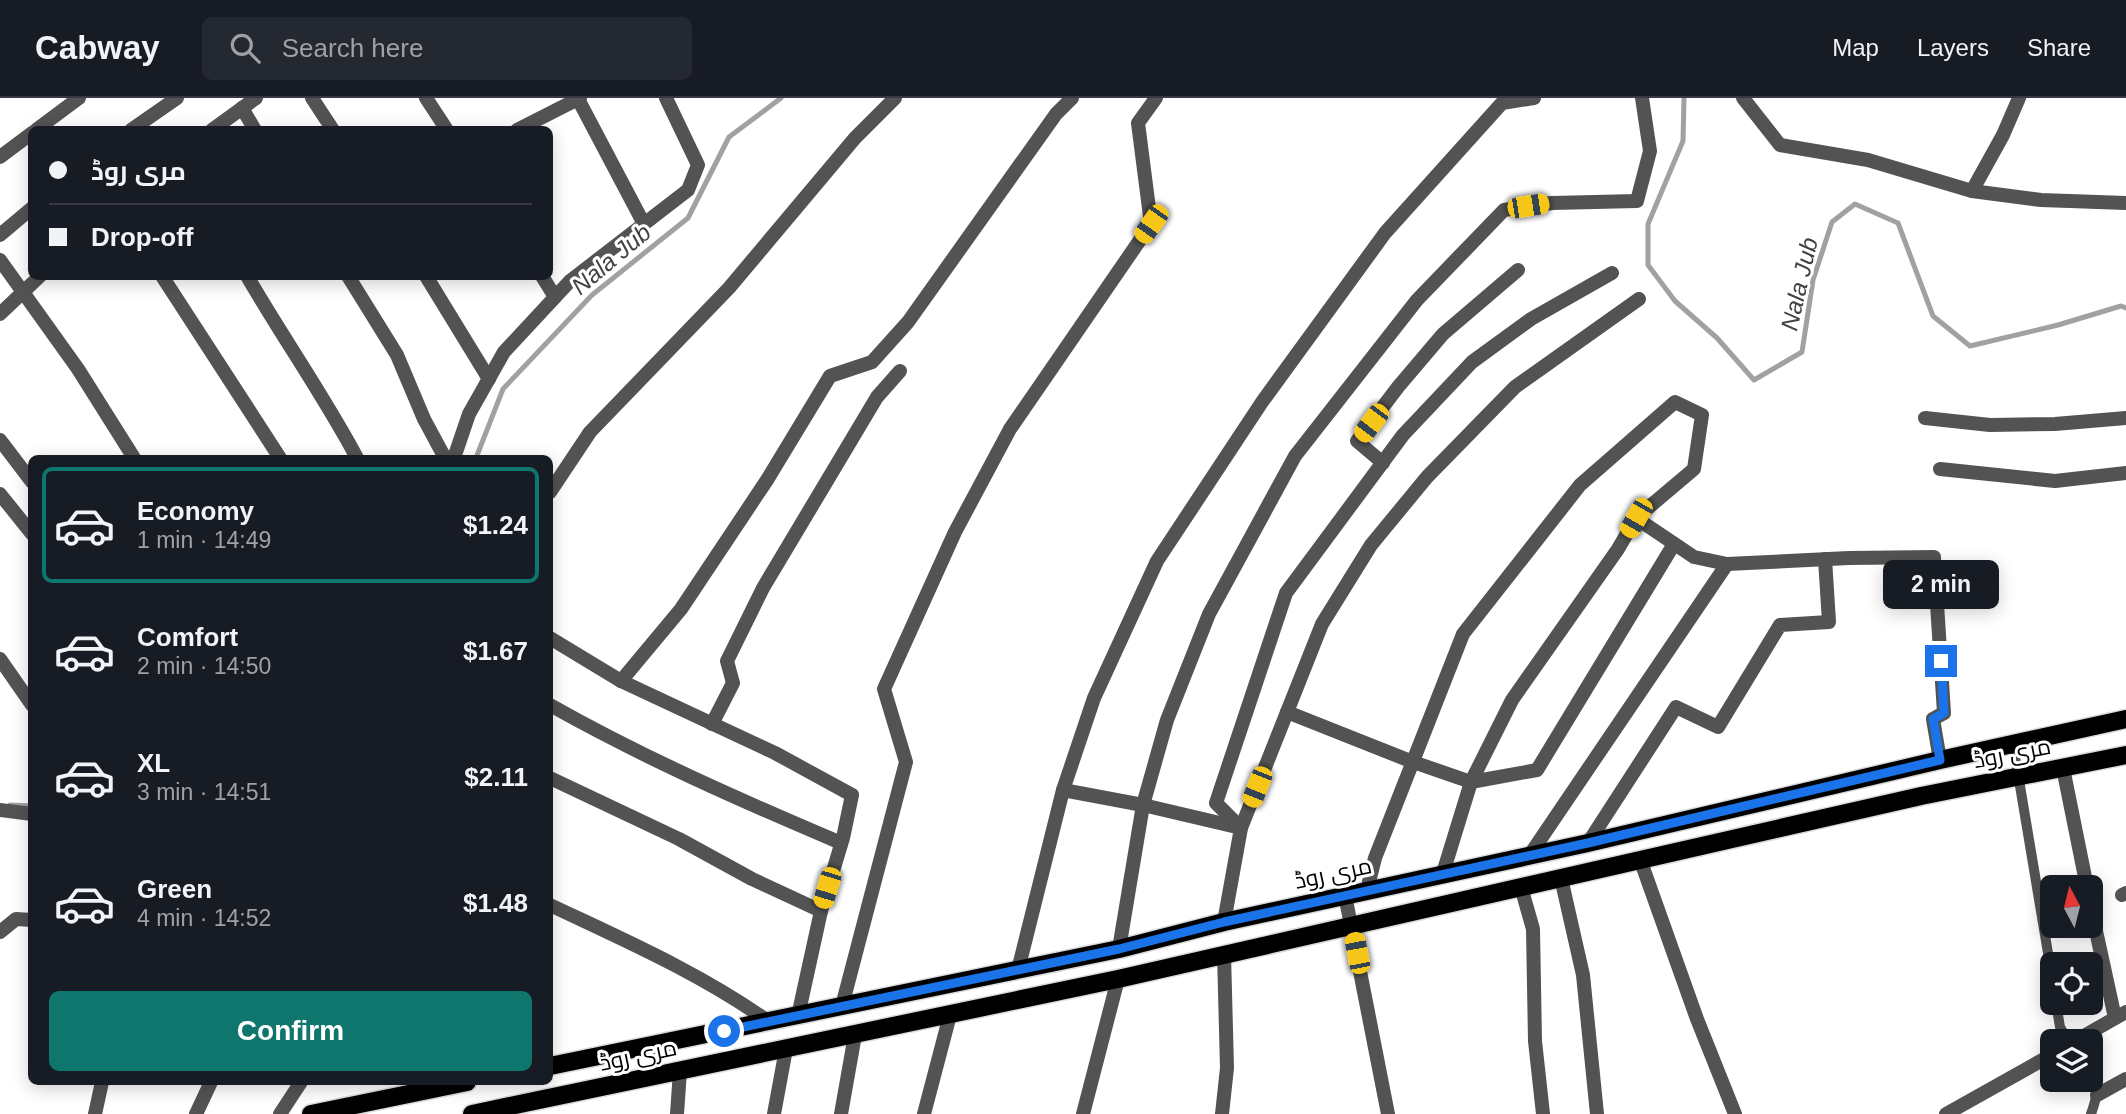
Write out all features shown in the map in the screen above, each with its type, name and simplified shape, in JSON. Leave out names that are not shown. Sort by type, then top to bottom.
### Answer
[{"type":"main road","name":"مری روڈ","points":[[553,1065],[1119,949],[1224,922],[1588,843],[2126,719]]},
{"type":"main road","name":"مری روڈ","points":[[470,1114],[497,1112],[1118,979],[1921,796],[2126,755]]},
{"type":"main road","points":[[311,1114],[408,1087],[430,1085]]},
{"type":"main road","points":[[465,1085],[470,1114]]},
{"type":"street","points":[[41,126],[79,98]]},
{"type":"street","points":[[137,126],[177,98]]},
{"type":"street","points":[[217,126],[257,98]]},
{"type":"street","points":[[312,98],[330,126]]},
{"type":"street","points":[[426,98],[444,126]]},
{"type":"street","points":[[455,455],[469,414],[504,352],[570,281],[688,190],[698,164],[666,98]]},
{"type":"street","points":[[553,488],[590,432],[729,288],[855,138],[895,98]]},
{"type":"street","points":[[621,681],[681,609],[767,480],[830,376],[872,362],[908,322],[1056,114],[1072,98]]},
{"type":"street","points":[[842,1006],[906,762],[884,689],[955,532],[1010,429],[1151,224],[1138,123],[1156,98]]},
{"type":"street","points":[[1018,970],[1063,790],[1094,698],[1157,561],[1262,402],[1393,224],[1502,103],[1534,98]]},
{"type":"street","points":[[1119,949],[1143,805],[1167,720],[1209,614],[1295,456],[1418,300],[1504,210],[1552,203],[1637,201],[1650,151],[1642,98]]},
{"type":"street","points":[[1743,98],[1780,145],[1868,160],[1972,191],[2041,200],[2126,203]]},
{"type":"street","points":[[1972,191],[2003,135],[2019,98]]},
{"type":"street","points":[[525,126],[579,99],[644,224]]},
{"type":"street","points":[[242,108],[253,126]]},
{"type":"street","points":[[0,157],[28,136]]},
{"type":"street","points":[[0,235],[28,211]]},
{"type":"street","points":[[0,260],[78,369],[132,455]]},
{"type":"street","points":[[1383,463],[1357,441],[1443,334],[1518,270]]},
{"type":"street","points":[[1241,828],[1216,803],[1286,593],[1403,435],[1472,362],[1531,319],[1612,273]]},
{"type":"street","points":[[0,314],[36,280]]},
{"type":"street","points":[[165,280],[278,455]]},
{"type":"street","points":[[249,280],[276,327],[331,409],[355,455]]},
{"type":"street","points":[[350,280],[397,355],[424,419],[443,455]]},
{"type":"street","points":[[428,280],[489,379]]},
{"type":"street","points":[[544,280],[555,297]]},
{"type":"street","points":[[1224,922],[1241,828],[1322,624],[1371,545],[1427,477],[1515,387],[1639,299]]},
{"type":"street","points":[[712,724],[733,684],[727,661],[763,588],[877,397],[900,371]]},
{"type":"street","points":[[1367,890],[1375,858],[1463,634],[1580,485],[1675,402],[1702,415],[1694,469],[1636,518],[1618,549],[1512,700],[1471,782],[1443,873]]},
{"type":"street","points":[[1925,418],[1990,425],[2055,424],[2126,418]]},
{"type":"street","points":[[0,440],[28,477]]},
{"type":"street","points":[[1940,469],[2054,481],[2126,473]]},
{"type":"street","points":[[0,494],[28,529]]},
{"type":"street","points":[[1636,518],[1694,557],[1727,564],[1934,557],[1944,713],[1933,719],[1940,760]]},
{"type":"street","points":[[1287,712],[1471,782],[1537,770],[1674,544]]},
{"type":"street","points":[[1588,843],[1676,707],[1718,727],[1780,625],[1829,622],[1825,559]]},
{"type":"street","points":[[1529,856],[1727,564]]},
{"type":"street","points":[[553,640],[621,681],[775,753],[852,795],[821,911],[798,1016]]},
{"type":"street","points":[[0,659],[28,699]]},
{"type":"street","points":[[553,707],[597,732],[714,788],[841,843]]},
{"type":"street","points":[[2063,768],[2085,875]]},
{"type":"street","points":[[553,779],[821,911]]},
{"type":"street","points":[[1063,790],[1241,828]]},
{"type":"street","points":[[0,810],[28,814]]},
{"type":"street","points":[[1640,859],[1697,1019],[1735,1114]]},
{"type":"street","points":[[1561,878],[1583,975],[1597,1114]]},
{"type":"street","points":[[1521,887],[1532,929],[1535,1041],[1542,1114]]},
{"type":"street","points":[[1345,895],[1388,1114]]},
{"type":"street","points":[[553,906],[648,951],[745,1004],[769,1022]]},
{"type":"street","points":[[0,932],[16,919],[28,920]]},
{"type":"street","points":[[2096,1029],[2121,1015],[2099,938]]},
{"type":"street","points":[[1222,1114],[1227,1068],[1224,954]]},
{"type":"street","points":[[1083,1114],[1118,979]]},
{"type":"street","points":[[923,1114],[950,1015]]},
{"type":"street","points":[[841,1114],[855,1035]]},
{"type":"street","points":[[774,1114],[786,1049]]},
{"type":"street","points":[[1946,1114],[2040,1061]]},
{"type":"street","points":[[677,1114],[680,1071]]},
{"type":"street","points":[[2097,1095],[2126,1079]]},
{"type":"street","points":[[95,1114],[101,1085]]},
{"type":"street","points":[[196,1114],[210,1085]]},
{"type":"street","points":[[280,1114],[299,1085]]},
{"type":"lane","points":[[2013,744],[2048,952]]},
{"type":"lane","points":[[2091,1114],[2097,1092]]},
{"type":"waterway","name":"Nala Jub","points":[[477,455],[503,389],[592,295],[688,218],[729,137],[781,98]]},
{"type":"waterway","name":"Nala Jub","points":[[1684,98],[1683,141],[1648,224],[1648,265],[1675,301],[1717,338],[1754,380],[1802,352],[1813,280],[1832,222],[1855,204],[1898,223],[1933,316],[1970,346],[2058,325],[2121,306],[2126,308]]},
{"type":"waterway","name":"Nala Jub","points":[[10,805],[28,806]]},
{"type":"route","points":[[724,1031],[1119,949],[1224,922],[1588,843],[1940,760],[1933,719],[1944,713],[1941,661]]}]
